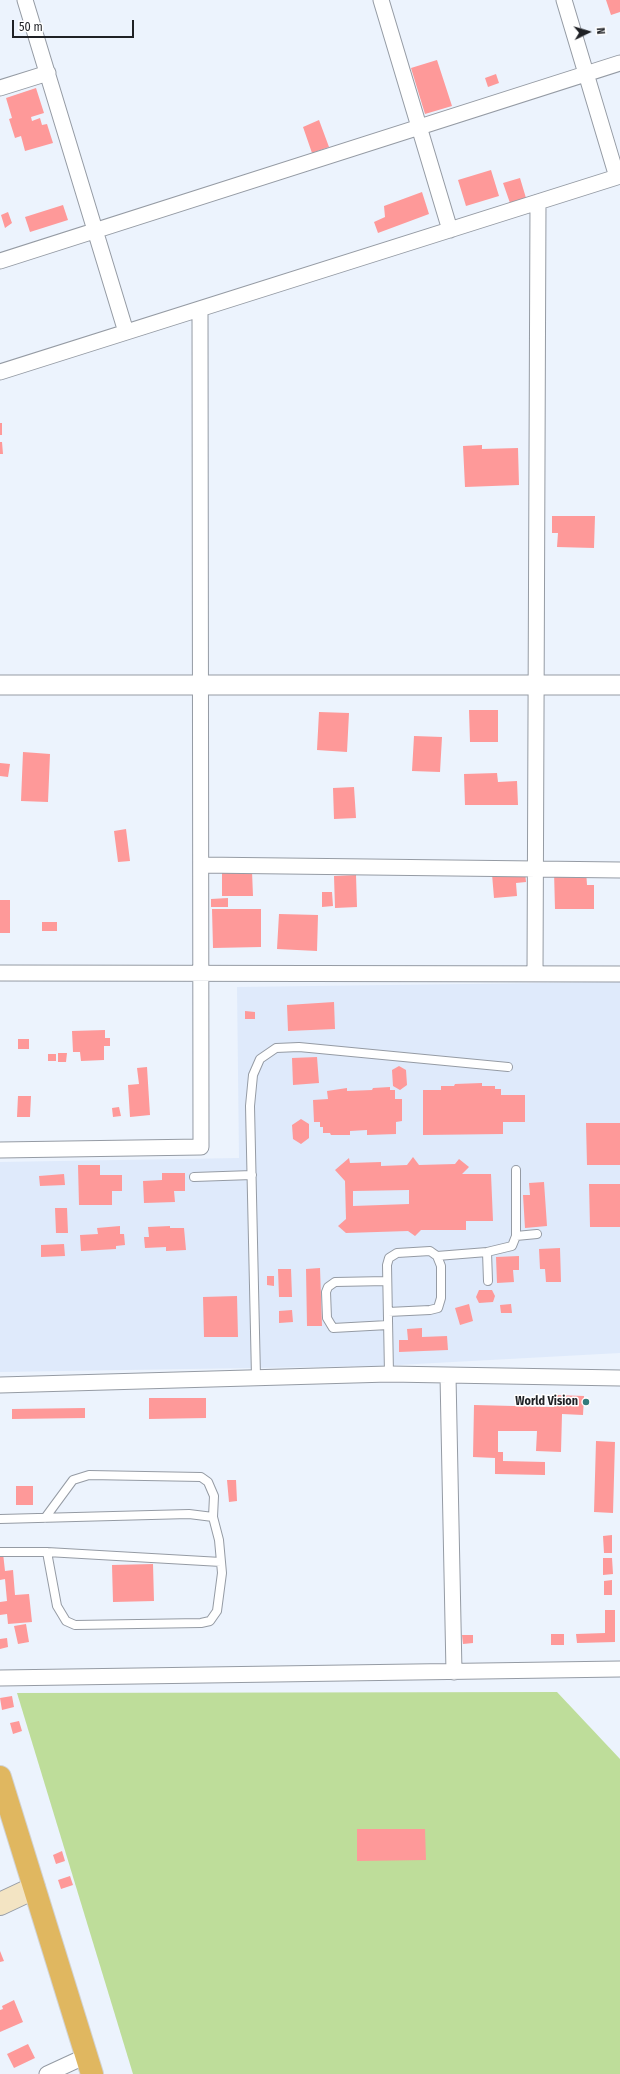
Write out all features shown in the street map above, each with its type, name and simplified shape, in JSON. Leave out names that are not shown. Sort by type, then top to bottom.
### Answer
[{"type":"highway","points":[[0,1777],[89,2065]]},
{"type":"main road","points":[[0,1904],[34,1888]]},
{"type":"street","points":[[25,0],[126,332]]},
{"type":"street","points":[[380,0],[450,230]]},
{"type":"street","points":[[0,372],[617,177],[564,0]]},
{"type":"street","points":[[0,261],[620,63]]},
{"type":"street","points":[[0,88],[48,73]]},
{"type":"street","points":[[535,973],[538,202]]},
{"type":"street","points":[[0,1150],[201,1147],[200,309]]},
{"type":"street","points":[[0,685],[200,684],[620,686]]},
{"type":"street","points":[[201,865],[620,870]]},
{"type":"street","points":[[0,973],[620,974]]},
{"type":"street","points":[[0,1385],[256,1376],[389,1374],[620,1378]]},
{"type":"street","points":[[448,1376],[454,1672]]},
{"type":"street","points":[[0,1678],[620,1669]]},
{"type":"street","points":[[47,2074],[89,2065]]},
{"type":"lane","points":[[256,1376],[250,1106],[253,1076],[260,1059],[276,1048],[299,1047],[508,1067]]},
{"type":"lane","points":[[437,1256],[487,1252],[512,1246],[516,1236],[516,1170]]},
{"type":"lane","points":[[194,1177],[252,1175]]},
{"type":"lane","points":[[516,1236],[537,1234]]},
{"type":"lane","points":[[388,1312],[430,1310],[438,1308],[441,1298],[441,1266],[437,1256],[430,1251],[397,1253],[389,1258],[386,1265],[389,1374]]},
{"type":"lane","points":[[487,1252],[488,1281]]},
{"type":"lane","points":[[387,1281],[335,1282],[328,1287],[326,1292],[327,1318],[333,1328],[388,1326]]},
{"type":"lane","points":[[45,1518],[73,1480],[89,1475],[201,1477],[208,1482],[214,1496],[213,1517],[219,1540],[222,1574],[217,1611],[210,1621],[201,1623],[75,1625],[66,1621],[57,1606],[47,1552]]},
{"type":"lane","points":[[0,1519],[189,1514],[213,1517]]},
{"type":"lane","points":[[0,1552],[47,1552],[221,1562]]},
{"type":"shaded area","points":[[620,982],[620,1353],[379,1366],[0,1372],[0,1162],[239,1158],[237,987]]},
{"type":"green space","points":[[557,1692],[620,1759],[620,2074],[133,2074],[17,1693]]},
{"type":"building","points":[[606,0],[620,0],[620,12],[611,15]]},
{"type":"building","points":[[437,60],[452,106],[425,114],[411,68]]},
{"type":"building","points":[[496,74],[499,83],[488,87],[485,78]]},
{"type":"building","points":[[36,88],[44,113],[31,117],[32,121],[40,118],[42,125],[47,124],[53,143],[25,151],[21,136],[15,138],[9,119],[12,118],[6,98]]},
{"type":"building","points":[[319,120],[329,147],[312,153],[303,127]]},
{"type":"building","points":[[491,170],[499,196],[466,206],[458,180]]},
{"type":"building","points":[[520,178],[526,198],[510,203],[503,183]]},
{"type":"building","points":[[422,192],[429,214],[378,233],[374,222],[385,217],[384,206]]},
{"type":"building","points":[[63,205],[68,220],[30,232],[25,217]]},
{"type":"building","points":[[8,212],[12,223],[5,228],[1,215]]},
{"type":"building","points":[[0,423],[2,423],[2,435],[0,435]]},
{"type":"building","points":[[0,442],[2,442],[3,454],[0,454]]},
{"type":"building","points":[[482,445],[482,449],[518,448],[519,485],[465,487],[463,446]]},
{"type":"building","points":[[552,516],[595,516],[594,548],[557,547],[558,533],[552,533]]},
{"type":"building","points":[[469,710],[498,710],[498,742],[470,742]]},
{"type":"building","points":[[319,712],[349,713],[347,752],[317,750]]},
{"type":"building","points":[[414,736],[442,737],[440,772],[412,771]]},
{"type":"building","points":[[23,752],[50,754],[48,802],[21,801]]},
{"type":"building","points":[[0,763],[10,764],[8,777],[0,776]]},
{"type":"building","points":[[497,773],[498,782],[517,781],[518,805],[465,805],[464,774]]},
{"type":"building","points":[[354,787],[356,818],[334,819],[333,788]]},
{"type":"building","points":[[126,829],[130,861],[118,862],[114,831]]},
{"type":"building","points":[[586,870],[587,885],[594,885],[594,909],[555,909],[554,871]]},
{"type":"building","points":[[252,871],[253,896],[222,896],[222,872]]},
{"type":"building","points":[[525,871],[526,882],[516,883],[517,896],[494,898],[492,874]]},
{"type":"building","points":[[356,875],[357,907],[335,908],[334,876]]},
{"type":"building","points":[[322,892],[332,892],[333,906],[322,907]]},
{"type":"building","points":[[228,898],[228,907],[211,907],[211,899]]},
{"type":"building","points":[[0,900],[10,900],[10,933],[0,933]]},
{"type":"building","points":[[212,909],[261,909],[261,947],[213,948]]},
{"type":"building","points":[[279,914],[318,915],[317,951],[277,949]]},
{"type":"building","points":[[42,922],[57,922],[57,931],[42,931]]},
{"type":"building","points":[[334,1002],[335,1029],[288,1031],[287,1005]]},
{"type":"building","points":[[245,1011],[255,1012],[255,1019],[245,1019]]},
{"type":"building","points":[[105,1030],[105,1038],[110,1038],[110,1046],[104,1046],[104,1060],[81,1061],[80,1052],[73,1052],[72,1031]]},
{"type":"building","points":[[18,1039],[29,1039],[29,1049],[18,1049]]},
{"type":"building","points":[[58,1053],[67,1053],[66,1062],[58,1062]]},
{"type":"building","points":[[48,1054],[56,1054],[56,1061],[48,1061]]},
{"type":"building","points":[[317,1057],[319,1083],[293,1085],[292,1058]]},
{"type":"building","points":[[399,1066],[406,1070],[407,1085],[400,1090],[393,1086],[392,1070]]},
{"type":"building","points":[[147,1067],[150,1115],[130,1117],[128,1085],[139,1084],[137,1068]]},
{"type":"building","points":[[482,1083],[482,1086],[495,1086],[495,1089],[501,1089],[501,1095],[525,1095],[525,1122],[503,1122],[503,1134],[423,1135],[423,1090],[441,1090],[441,1086],[454,1086],[455,1084]]},
{"type":"building","points":[[390,1087],[390,1090],[395,1090],[395,1099],[402,1099],[402,1121],[396,1122],[396,1134],[367,1135],[367,1130],[350,1131],[350,1135],[331,1135],[330,1133],[323,1133],[323,1127],[320,1127],[320,1122],[314,1122],[313,1100],[328,1099],[327,1091],[347,1088],[347,1091],[372,1090],[373,1088]]},
{"type":"building","points":[[18,1096],[31,1096],[30,1117],[17,1117]]},
{"type":"building","points":[[119,1107],[121,1116],[113,1117],[112,1108]]},
{"type":"building","points":[[301,1119],[309,1124],[309,1138],[301,1144],[293,1139],[292,1125]]},
{"type":"building","points":[[586,1123],[620,1123],[620,1165],[587,1165]]},
{"type":"building","points":[[413,1157],[419,1165],[455,1164],[459,1159],[469,1167],[462,1174],[491,1174],[493,1221],[466,1221],[466,1230],[421,1230],[415,1236],[408,1231],[346,1233],[338,1226],[346,1219],[345,1181],[335,1170],[349,1158],[350,1163],[381,1162],[381,1166],[407,1165]],"holes":[[[409,1190],[409,1204],[353,1206],[353,1191]]]},
{"type":"building","points":[[78,1165],[100,1165],[100,1175],[122,1175],[122,1191],[112,1191],[112,1205],[79,1205]]},
{"type":"building","points":[[162,1173],[185,1173],[185,1191],[174,1191],[175,1202],[144,1203],[143,1181],[162,1180]]},
{"type":"building","points":[[64,1174],[65,1185],[40,1186],[39,1176]]},
{"type":"building","points":[[544,1182],[547,1226],[525,1228],[523,1195],[530,1195],[529,1183]]},
{"type":"building","points":[[589,1184],[620,1184],[620,1227],[590,1227]]},
{"type":"building","points":[[55,1208],[67,1208],[68,1233],[56,1233]]},
{"type":"building","points":[[120,1226],[120,1234],[124,1234],[125,1245],[116,1246],[116,1249],[81,1251],[80,1235],[98,1234],[97,1228]]},
{"type":"building","points":[[170,1226],[170,1228],[184,1228],[186,1250],[166,1251],[166,1247],[145,1248],[144,1237],[149,1237],[148,1227]]},
{"type":"building","points":[[64,1244],[65,1256],[41,1257],[41,1245]]},
{"type":"building","points":[[560,1248],[561,1282],[546,1282],[545,1269],[540,1269],[539,1249]]},
{"type":"building","points":[[519,1256],[519,1270],[513,1270],[514,1282],[497,1283],[496,1257]]},
{"type":"building","points":[[320,1268],[322,1326],[307,1326],[306,1269]]},
{"type":"building","points":[[278,1269],[291,1269],[292,1297],[279,1297]]},
{"type":"building","points":[[267,1276],[274,1276],[274,1286],[267,1285]]},
{"type":"building","points":[[479,1290],[492,1290],[495,1296],[493,1302],[479,1303],[476,1297]]},
{"type":"building","points":[[237,1296],[238,1337],[204,1337],[203,1297]]},
{"type":"building","points":[[469,1304],[473,1321],[460,1325],[455,1308]]},
{"type":"building","points":[[511,1304],[512,1313],[501,1313],[500,1305]]},
{"type":"building","points":[[292,1310],[293,1322],[279,1323],[279,1311]]},
{"type":"building","points":[[422,1328],[422,1337],[447,1336],[448,1350],[399,1352],[399,1340],[408,1340],[407,1329]]},
{"type":"building","points":[[555,1395],[584,1396],[583,1415],[562,1414],[561,1452],[536,1451],[537,1431],[498,1431],[498,1452],[503,1452],[503,1461],[545,1462],[545,1475],[495,1474],[495,1458],[473,1457],[474,1405],[554,1407]]},
{"type":"building","points":[[149,1398],[206,1398],[206,1418],[149,1419]]},
{"type":"building","points":[[85,1408],[85,1418],[12,1419],[12,1409]]},
{"type":"building","points":[[596,1441],[615,1442],[613,1513],[594,1512]]},
{"type":"building","points":[[227,1480],[236,1480],[237,1501],[229,1502]]},
{"type":"building","points":[[16,1486],[33,1486],[33,1505],[16,1505]]},
{"type":"building","points":[[612,1535],[612,1553],[604,1553],[603,1536]]},
{"type":"building","points":[[0,1553],[3,1553],[5,1571],[13,1570],[15,1595],[29,1594],[32,1622],[8,1624],[7,1614],[0,1615],[0,1602],[7,1601],[5,1579],[0,1580]]},
{"type":"building","points":[[603,1558],[612,1558],[613,1574],[603,1575]]},
{"type":"building","points":[[153,1564],[154,1601],[113,1602],[112,1565]]},
{"type":"building","points":[[612,1580],[612,1595],[604,1595],[604,1581]]},
{"type":"building","points":[[605,1610],[615,1610],[615,1642],[577,1643],[576,1634],[605,1633]]},
{"type":"building","points":[[26,1624],[29,1642],[18,1644],[14,1626]]},
{"type":"building","points":[[551,1634],[564,1634],[564,1645],[551,1645]]},
{"type":"building","points":[[462,1635],[473,1635],[473,1643],[463,1644]]},
{"type":"building","points":[[7,1638],[8,1647],[0,1649],[0,1639]]},
{"type":"building","points":[[12,1696],[14,1707],[2,1710],[0,1698]]},
{"type":"building","points":[[19,1721],[22,1731],[13,1734],[10,1723]]},
{"type":"building","points":[[357,1829],[425,1829],[426,1860],[357,1861]]},
{"type":"building","points":[[62,1851],[65,1861],[56,1864],[53,1855]]},
{"type":"building","points":[[70,1876],[73,1885],[61,1889],[58,1880]]},
{"type":"building","points":[[0,1951],[4,1961],[0,1962]]},
{"type":"building","points":[[14,2000],[23,2022],[0,2032],[0,2010],[3,2009],[2,2006]]},
{"type":"building","points":[[28,2044],[35,2058],[14,2068],[7,2054]]},
{"type":"place","name":"World Vision","points":[[586,1402]]}]
